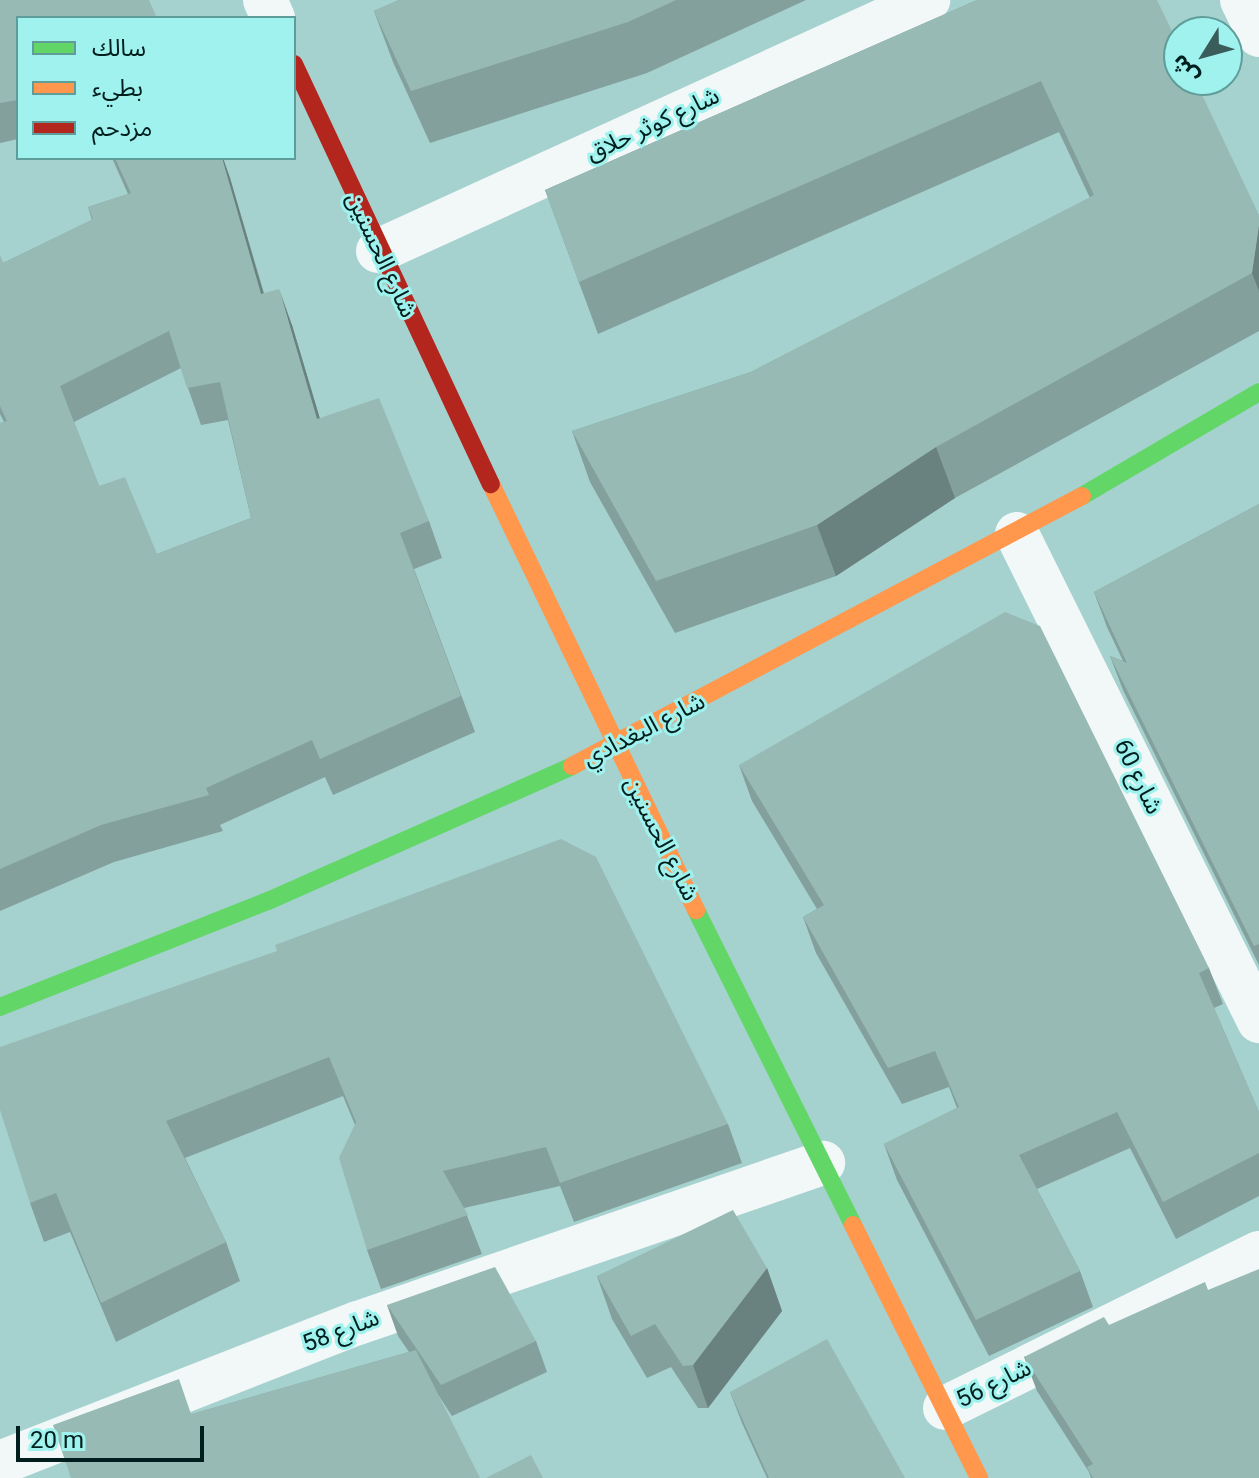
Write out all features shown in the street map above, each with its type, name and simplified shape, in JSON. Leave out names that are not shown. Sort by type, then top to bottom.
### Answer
[{"type":"street","name":"شارع كوثر حلاق","points":[[378,251],[928,0]]},
{"type":"street","points":[[1242,0],[1259,35]]},
{"type":"street","name":"شارع الحسنين","points":[[296,68],[378,251],[614,747],[979,1478]]},
{"type":"street","name":"شارع البغدادي","points":[[0,1007],[268,901],[614,747],[1017,534],[1259,392]]},
{"type":"street","name":"شارع 60","points":[[1017,534],[1259,1021]]},
{"type":"street","name":"شارع 58","points":[[0,1463],[358,1323],[823,1163]]},
{"type":"street","name":"شارع 56","points":[[945,1408],[1259,1253]]},
{"type":"building","points":[[0,0],[149,0],[156,16],[16,16],[16,100],[0,103]]},
{"type":"building","points":[[399,0],[676,0],[628,22],[411,91],[374,11]]},
{"type":"building","points":[[977,0],[1157,0],[1165,16],[1163,96],[1203,96],[1259,215],[1259,225],[1252,273],[936,447],[817,525],[656,581],[572,431],[751,372],[1094,195],[1041,81],[579,282],[545,190]]},
{"type":"building","points":[[116,160],[223,160],[261,294],[279,289],[317,419],[379,398],[429,521],[400,533],[461,696],[320,759],[312,740],[206,788],[209,795],[101,825],[0,869],[0,423],[7,421],[0,406],[0,256],[3,263],[93,219],[88,207],[131,193]],"holes":[[[169,331],[187,388],[220,382],[251,518],[157,554],[125,477],[99,486],[60,386]]]},
{"type":"building","points":[[1259,504],[1259,944],[1254,946],[1110,656],[1127,663],[1094,592]]},
{"type":"building","points":[[1005,612],[1040,626],[1209,968],[1199,973],[1259,1112],[1259,1153],[1163,1202],[1117,1112],[1019,1155],[1080,1271],[976,1320],[884,1144],[959,1107],[935,1051],[888,1068],[803,917],[824,905],[739,765]]},
{"type":"building","points":[[561,839],[596,857],[728,1124],[560,1183],[546,1147],[443,1171],[468,1215],[367,1250],[339,1158],[356,1122],[329,1057],[166,1121],[226,1242],[101,1303],[56,1193],[30,1203],[0,1110],[0,1047],[277,951],[275,945]]},
{"type":"building","points":[[733,1210],[767,1268],[693,1365],[683,1366],[655,1324],[631,1336],[597,1276]]},
{"type":"building","points":[[495,1267],[536,1341],[441,1385],[387,1305]]},
{"type":"building","points":[[1259,1269],[1259,1478],[1093,1478],[1087,1467],[1093,1464],[1024,1357],[1104,1317],[1109,1325],[1205,1282],[1208,1290]]},
{"type":"building","points":[[827,1339],[905,1478],[769,1478],[730,1392]]},
{"type":"building","points":[[416,1350],[480,1478],[71,1478],[53,1425],[179,1379],[191,1414]]},
{"type":"building","points":[[531,1455],[543,1478],[486,1478]]},
{"type":"traffic: fast","points":[[1082,496],[1259,392]]},
{"type":"traffic: fast","points":[[0,1007],[268,901],[572,766]]},
{"type":"traffic: fast","points":[[696,910],[853,1225]]},
{"type":"traffic: slow","points":[[491,484],[696,910]]},
{"type":"traffic: slow","points":[[572,766],[1082,496]]},
{"type":"traffic: slow","points":[[853,1225],[979,1478]]},
{"type":"traffic: jam","points":[[296,68],[491,484]]}]
